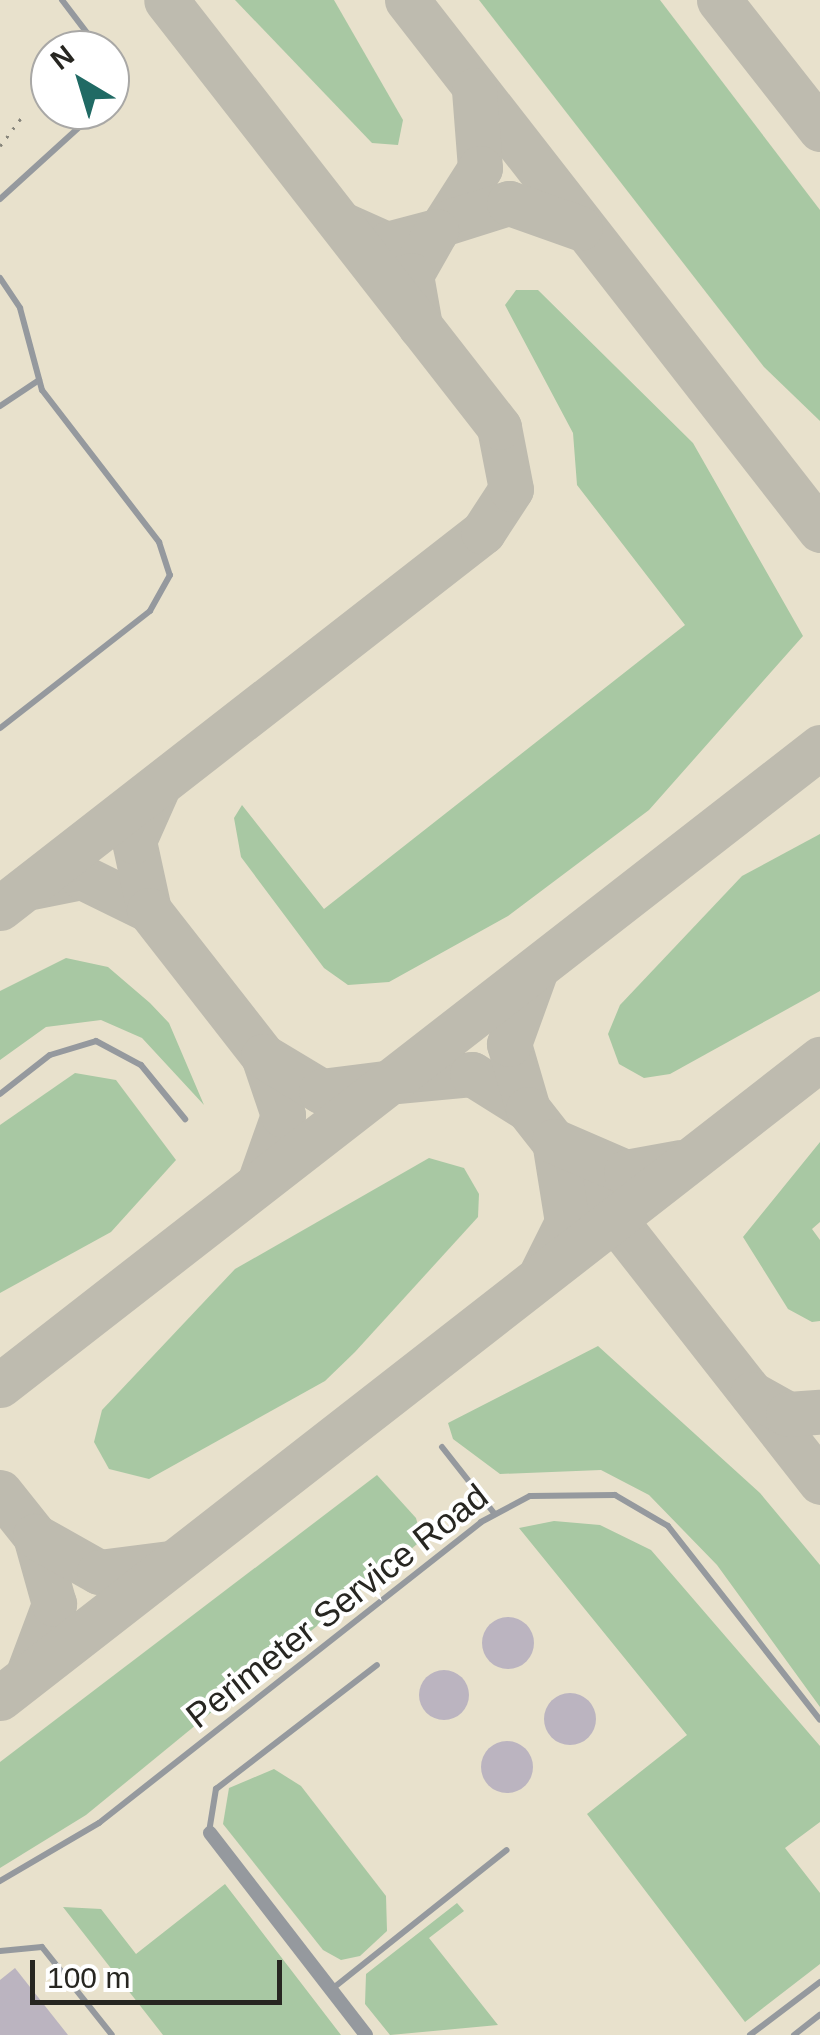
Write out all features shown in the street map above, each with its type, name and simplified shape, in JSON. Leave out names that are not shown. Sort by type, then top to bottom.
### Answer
[{"type":"street","points":[[210,1833],[366,2035]]},
{"type":"lane","points":[[62,0],[85,30]]},
{"type":"lane","points":[[0,199],[76,130]]},
{"type":"lane","points":[[0,278],[20,308],[38,380],[164,549],[170,574],[150,611],[0,728]]},
{"type":"lane","points":[[0,406],[38,380]]},
{"type":"lane","points":[[0,1094],[50,1055],[96,1041],[141,1065],[184,1119]]},
{"type":"lane","points":[[442,1447],[494,1512]]},
{"type":"lane","name":"Perimeter Service Road","points":[[0,1881],[99,1823],[494,1512],[558,1490],[643,1508],[689,1547],[820,1720]]},
{"type":"lane","points":[[210,1833],[216,1789],[377,1665]]},
{"type":"lane","points":[[331,1990],[507,1850]]},
{"type":"lane","points":[[0,1951],[42,1947],[112,2035]]},
{"type":"lane","points":[[750,2035],[820,1982]]},
{"type":"lane","points":[[794,2035],[820,2015]]},
{"type":"path","points":[[0,146],[21,118]]},
{"type":"shaded area","points":[[0,0],[820,0],[820,2035],[0,2035]]},
{"type":"green space","points":[[235,0],[334,0],[403,120],[398,145],[372,143]]},
{"type":"green space","points":[[479,0],[660,0],[820,210],[820,421],[764,367]]},
{"type":"green space","points":[[516,290],[538,290],[693,443],[803,636],[649,810],[508,916],[389,982],[348,985],[324,968],[241,857],[234,818],[242,805],[324,909],[685,625],[577,485],[573,433],[505,305]]},
{"type":"green space","points":[[820,834],[820,991],[670,1074],[644,1078],[619,1064],[608,1034],[620,1005],[742,876]]},
{"type":"green space","points":[[66,958],[108,967],[169,1023],[204,1105],[142,1038],[101,1020],[46,1027],[0,1060],[0,991]]},
{"type":"green space","points":[[75,1073],[116,1080],[176,1160],[111,1232],[0,1293],[0,1125]]},
{"type":"green space","points":[[820,1142],[820,1222],[812,1229],[820,1240],[820,1321],[812,1322],[788,1309],[743,1237]]},
{"type":"green space","points":[[429,1158],[464,1168],[479,1194],[478,1217],[355,1352],[325,1381],[149,1479],[109,1469],[94,1442],[102,1410],[235,1269]]},
{"type":"green space","points":[[598,1346],[760,1493],[820,1565],[820,1707],[717,1565],[649,1495],[601,1470],[500,1474],[453,1439],[448,1423]]},
{"type":"green space","points":[[377,1475],[416,1518],[422,1540],[86,1815],[0,1868],[0,1762]]},
{"type":"green space","points":[[554,1521],[600,1525],[651,1550],[820,1746],[820,1822],[785,1848],[820,1893],[820,1964],[745,2022],[587,1814],[687,1735],[519,1528]]},
{"type":"green space","points":[[274,1769],[301,1786],[386,1896],[387,1931],[360,1956],[341,1960],[323,1950],[223,1824],[229,1788]]},
{"type":"green space","points":[[225,1884],[341,2035],[163,2035],[63,1907],[101,1909],[136,1954]]},
{"type":"green space","points":[[457,1903],[464,1911],[429,1938],[498,2025],[390,2035],[365,2004],[366,1974]]},
{"type":"building","points":[[508,1617],[526,1625],[534,1643],[526,1661],[508,1669],[490,1661],[482,1643],[490,1625]]},
{"type":"building","points":[[444,1670],[462,1677],[469,1695],[462,1713],[444,1720],[426,1713],[419,1695],[426,1677]]},
{"type":"building","points":[[570,1693],[588,1701],[596,1719],[588,1737],[570,1745],[552,1737],[544,1719],[552,1701]]},
{"type":"building","points":[[507,1741],[525,1749],[533,1767],[525,1785],[507,1793],[489,1785],[481,1767],[489,1749]]},
{"type":"building","points":[[15,1968],[68,2035],[0,2035],[0,1980]]},
{"type":"taxiway","points":[[0,908],[483,532],[511,489],[499,427],[166,0]]},
{"type":"taxiway","points":[[407,0],[820,530]]},
{"type":"taxiway","points":[[719,0],[820,129]]},
{"type":"taxiway","points":[[474,90],[480,168],[445,223],[509,203],[580,228]]},
{"type":"taxiway","points":[[342,224],[387,244],[436,231],[411,275],[420,326]]},
{"type":"taxiway","points":[[0,1385],[820,747]]},
{"type":"taxiway","points":[[32,887],[82,877],[149,910],[134,841],[157,789]]},
{"type":"taxiway","points":[[149,910],[263,1056]]},
{"type":"taxiway","points":[[397,1081],[472,1074],[528,1109],[509,1044],[535,972]]},
{"type":"taxiway","points":[[260,1180],[283,1115],[263,1056],[321,1091],[384,1083]]},
{"type":"taxiway","points":[[0,1698],[820,1059]]},
{"type":"taxiway","points":[[528,1109],[820,1482]]},
{"type":"taxiway","points":[[542,1272],[567,1222],[554,1141],[626,1172],[681,1162]]},
{"type":"taxiway","points":[[752,1394],[788,1414],[820,1412]]},
{"type":"taxiway","points":[[0,1492],[35,1536]]},
{"type":"taxiway","points":[[29,1671],[54,1604],[35,1536],[99,1572],[169,1563]]}]
